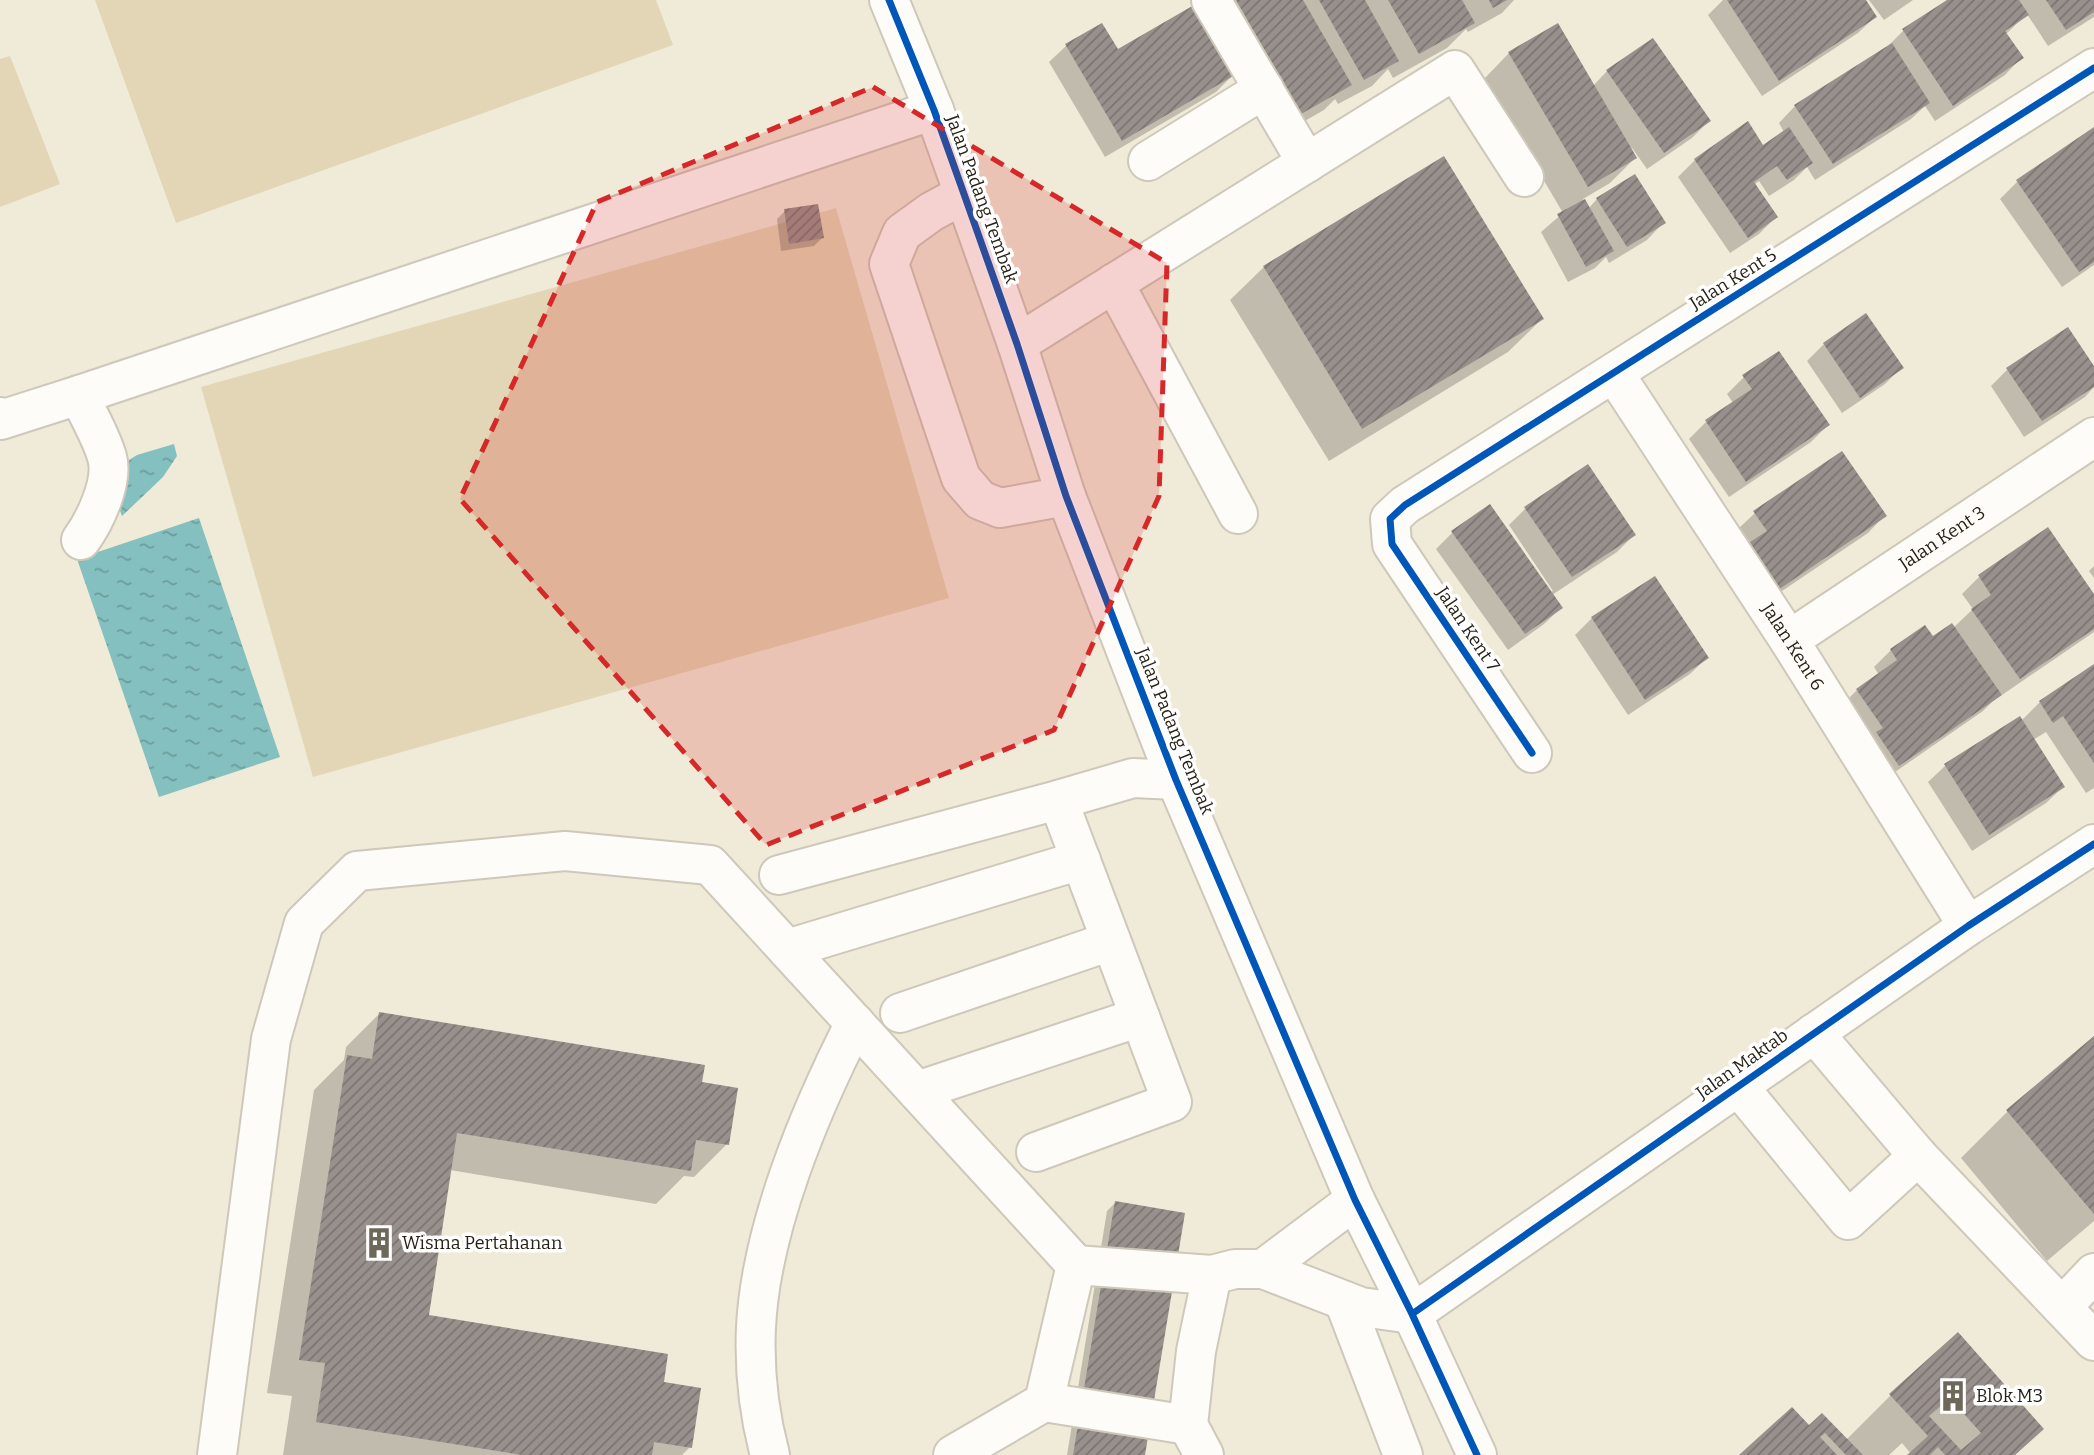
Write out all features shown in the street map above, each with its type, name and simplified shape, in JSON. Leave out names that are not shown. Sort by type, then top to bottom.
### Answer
[{"type":"street","name":"Jalan Padang Tembak","points":[[889,0],[934,110],[964,194],[1017,344],[1066,496],[1176,779],[1355,1200],[1478,1455]]},
{"type":"street","points":[[1211,0],[1307,163]]},
{"type":"street","name":"Jalan Kent 5","points":[[1390,519],[1405,505],[2094,68]]},
{"type":"street","points":[[1017,344],[1455,71],[1524,177]]},
{"type":"street","points":[[1148,161],[1264,89]]},
{"type":"street","points":[[0,417],[1,420],[79,395],[934,110]]},
{"type":"street","points":[[964,194],[931,212],[902,233],[888,264],[961,478],[980,500],[1000,508],[1066,496]]},
{"type":"street","points":[[1114,283],[1238,514]]},
{"type":"street","name":"Jalan Kent 6","points":[[1614,373],[1789,640],[1968,926]]},
{"type":"street","points":[[79,395],[108,459],[101,503],[90,528],[80,540]]},
{"type":"street","name":"Jalan Kent 3","points":[[1789,640],[2094,438]]},
{"type":"street","name":"Jalan Kent 7","points":[[1390,519],[1392,544],[1532,753]]},
{"type":"street","points":[[779,874],[1133,778],[1176,779]]},
{"type":"street","points":[[1036,1153],[1172,1102],[1058,800]]},
{"type":"street","name":"Jalan Maktab","points":[[1412,1314],[1968,926],[2094,844]]},
{"type":"street","points":[[217,1455],[271,1039],[304,923],[357,871],[565,851],[710,865],[1076,1265],[1212,1275],[1235,1269],[1263,1269],[1361,1307],[1412,1314]]},
{"type":"street","points":[[787,949],[1081,860]]},
{"type":"street","points":[[900,1013],[1111,941]]},
{"type":"street","points":[[917,1091],[1140,1017]]},
{"type":"street","points":[[770,1455],[761,1412],[756,1364],[762,1285],[781,1205],[802,1145],[818,1102],[855,1023]]},
{"type":"street","points":[[1814,1033],[1918,1156],[2094,1341]]},
{"type":"street","points":[[1738,1086],[1848,1220],[1918,1156]]},
{"type":"street","points":[[1263,1269],[1355,1200]]},
{"type":"street","points":[[1044,1402],[1076,1265]]},
{"type":"street","points":[[2062,1307],[2094,1273]]},
{"type":"street","points":[[953,1455],[1044,1402],[1196,1440],[1196,1351],[1212,1275]]},
{"type":"street","points":[[1343,1301],[1403,1455]]},
{"type":"highlighted area","points":[[873,87],[1167,263],[1159,496],[1054,730],[766,845],[460,499],[597,202]]},
{"type":"shaded area","points":[[95,0],[656,0],[673,45],[176,223]]},
{"type":"shaded area","points":[[10,56],[60,184],[0,207],[0,59]]},
{"type":"shaded area","points":[[836,208],[949,598],[313,777],[201,387]]},
{"type":"water","points":[[174,444],[177,456],[163,477],[122,516],[111,487],[129,460]]},
{"type":"water","points":[[199,518],[280,757],[159,797],[77,559]]},
{"type":"building","points":[[1236,0],[1303,0],[1352,85],[1301,114]]},
{"type":"building","points":[[1319,0],[1365,0],[1399,61],[1364,80]]},
{"type":"building","points":[[1388,0],[1462,0],[1475,23],[1419,54]]},
{"type":"building","points":[[1489,0],[1507,0],[1493,8]]},
{"type":"building","points":[[1727,0],[1866,0],[1877,17],[1779,81]]},
{"type":"building","points":[[1947,0],[2019,0],[2029,15],[2005,31],[2024,58],[1953,106],[1902,29]]},
{"type":"building","points":[[2046,0],[2094,0],[2094,12],[2066,30]]},
{"type":"building","points":[[1194,5],[1235,75],[1122,141],[1065,44],[1102,23],[1118,49]]},
{"type":"building","points":[[1558,23],[1637,158],[1588,187],[1508,52]]},
{"type":"building","points":[[1653,38],[1711,121],[1664,153],[1606,70]]},
{"type":"building","points":[[1892,43],[1930,103],[1833,164],[1794,105]]},
{"type":"building","points":[[1748,121],[1763,145],[1789,127],[1813,163],[1787,180],[1777,166],[1754,182],[1778,217],[1748,238],[1694,159]]},
{"type":"building","points":[[2094,127],[2094,262],[2079,272],[2016,180]]},
{"type":"building","points":[[1444,156],[1544,319],[1362,429],[1263,266]]},
{"type":"building","points":[[1635,174],[1666,223],[1627,247],[1596,198]]},
{"type":"building","points":[[1585,199],[1614,251],[1586,267],[1557,214]]},
{"type":"building","points":[[818,204],[824,238],[789,244],[784,209]]},
{"type":"building","points":[[1866,313],[1904,368],[1860,398],[1823,343]]},
{"type":"building","points":[[2068,327],[2094,366],[2094,387],[2042,421],[2006,368]]},
{"type":"building","points":[[1779,351],[1830,425],[1746,482],[1705,420],[1752,389],[1742,375]]},
{"type":"building","points":[[1842,451],[1887,516],[1772,594],[1741,548],[1767,531],[1753,511]]},
{"type":"building","points":[[1588,464],[1636,535],[1572,577],[1524,507]]},
{"type":"building","points":[[1490,504],[1563,608],[1525,634],[1451,531]]},
{"type":"building","points":[[2048,527],[2094,594],[2094,629],[2020,679],[1971,609],[1991,595],[1978,575]]},
{"type":"building","points":[[1655,576],[1709,658],[1645,700],[1591,617]]},
{"type":"building","points":[[1952,623],[2002,695],[1899,766],[1876,732],[1883,728],[1856,689],[1897,660],[1890,649],[1925,625],[1933,636]]},
{"type":"building","points":[[2094,664],[2094,763],[2063,716],[2053,723],[2039,701]]},
{"type":"building","points":[[2020,716],[2065,787],[1989,835],[1944,764]]},
{"type":"building","name":"Wisma Pertahanan","points":[[379,1012],[705,1065],[702,1082],[738,1088],[729,1145],[696,1140],[691,1171],[457,1133],[429,1315],[668,1354],[664,1382],[701,1388],[692,1448],[654,1442],[652,1455],[522,1455],[316,1422],[325,1363],[299,1360],[347,1055],[372,1059]]},
{"type":"building","points":[[2094,1036],[2094,1214],[2006,1110]]},
{"type":"building","points":[[1115,1201],[1185,1213],[1145,1455],[1073,1455]]},
{"type":"building","name":"Blok M3","points":[[1958,1332],[2044,1429],[2015,1455],[1945,1455],[1938,1447],[1930,1455],[1907,1455],[1928,1436],[1889,1394]],"holes":[[[1950,1398],[1981,1433],[1961,1450],[1929,1416]]]},
{"type":"building","points":[[1792,1407],[1809,1425],[1822,1413],[1863,1455],[1846,1455],[1825,1433],[1820,1437],[1837,1455],[1739,1455]]},
{"type":"cycle path","points":[[889,0],[934,110],[964,194],[1017,344],[1066,496],[1176,780],[1355,1200],[1412,1314],[1477,1455]]},
{"type":"cycle path","points":[[1532,753],[1392,544],[1390,519],[1405,505],[2094,68]]},
{"type":"cycle path","points":[[1412,1314],[1968,926],[2094,844]]},
{"type":"place","name":"Wisma Pertahanan","points":[[379,1243]]},
{"type":"place","name":"Blok M3","points":[[1953,1396]]}]
